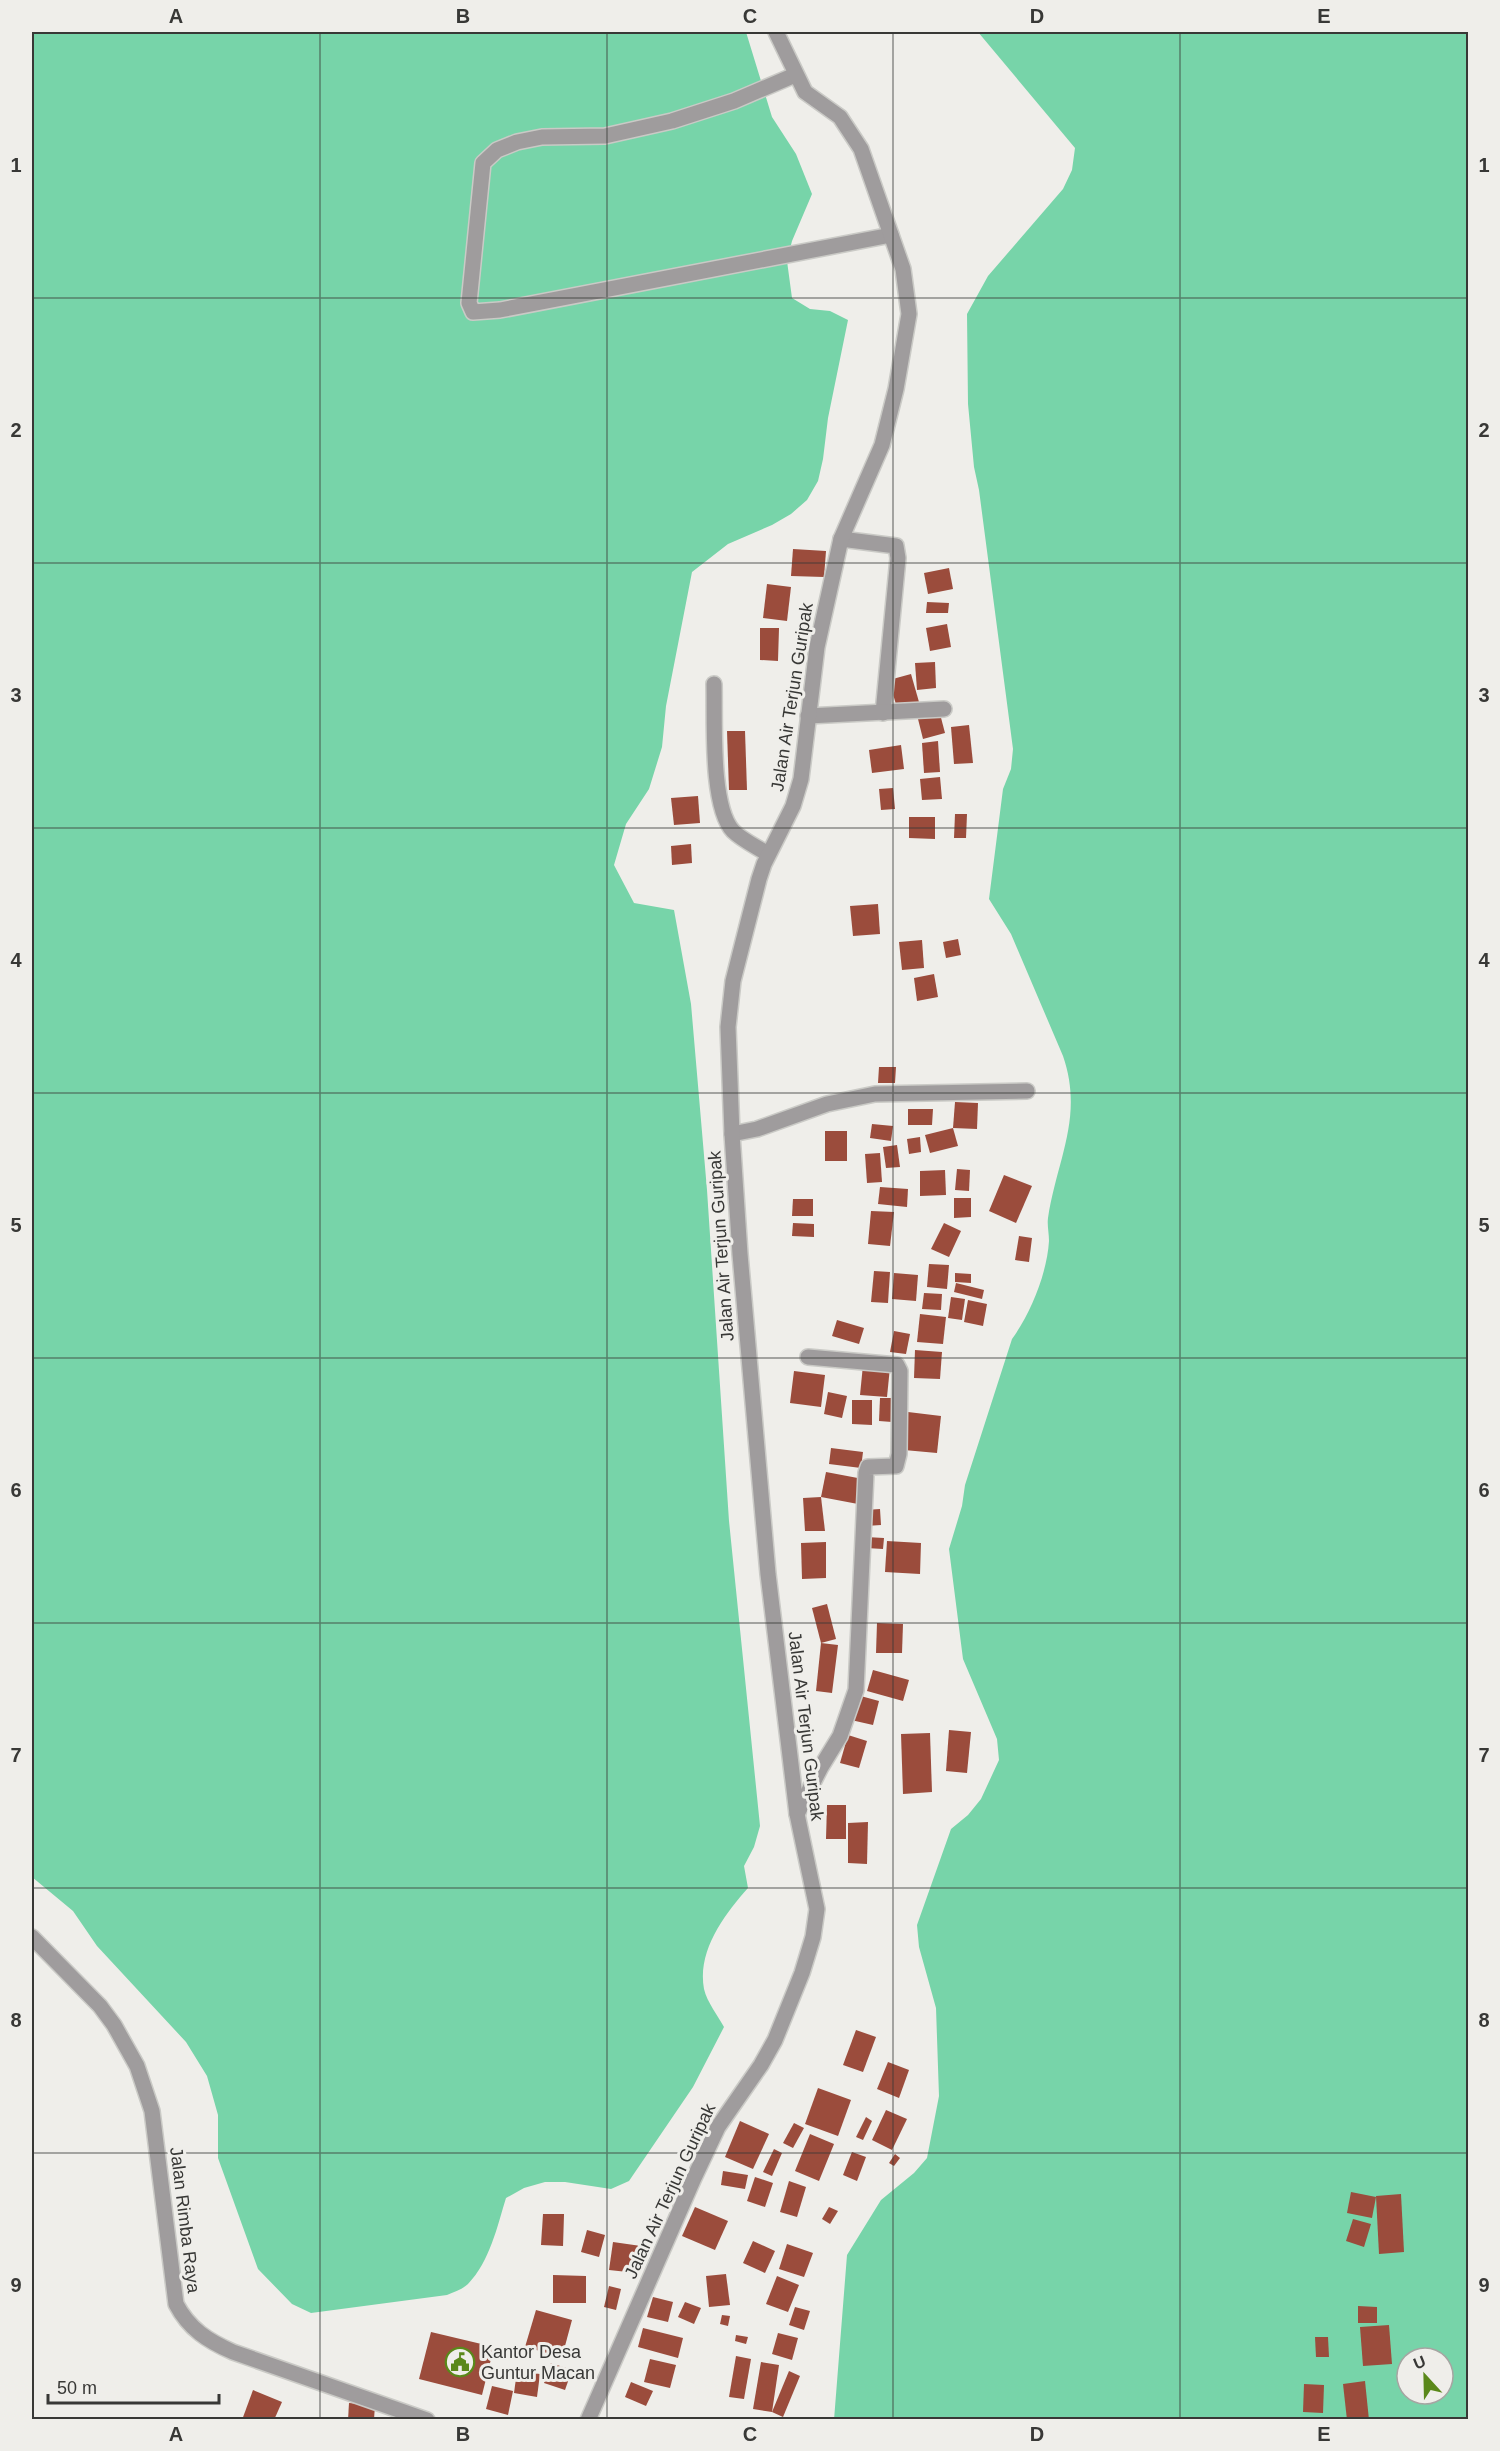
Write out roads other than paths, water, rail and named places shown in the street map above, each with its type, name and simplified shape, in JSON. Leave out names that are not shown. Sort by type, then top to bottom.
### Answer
[{"type":"street","name":"Jalan Air Terjun Guripak","points":[[588,2420],[718,2127],[775,2040],[813,1937],[816,1909],[797,1814],[768,1574],[740,1254],[728,1027],[733,981],[753,897],[768,854],[793,806],[801,779],[817,647],[841,539],[882,445],[896,389],[909,314],[903,269],[872,176],[856,141],[840,117],[805,92],[776,32]]},
{"type":"street","points":[[795,75],[734,101],[637,130],[604,136],[542,137],[517,142],[498,150],[483,163],[469,303],[473,312],[511,308],[891,235]]},
{"type":"street","points":[[841,539],[896,546],[898,558],[883,713]]},
{"type":"street","points":[[714,684],[719,796],[728,823],[734,832],[768,854]]},
{"type":"street","points":[[808,716],[944,709]]},
{"type":"street","points":[[732,1134],[757,1129],[827,1104],[875,1094],[1027,1091]]},
{"type":"street","points":[[797,1814],[840,1736],[856,1690],[866,1473],[868,1467],[872,1465],[896,1466],[899,1454],[900,1371],[897,1365],[808,1357]]},
{"type":"street","name":"Jalan Rimba Raya","points":[[32,1937],[100,2006],[114,2025],[137,2066],[152,2110],[174,2293],[176,2304],[184,2319],[211,2343],[427,2420]]},
{"type":"place","name":"Kantor Desa Guntur Macan","points":[[460,2362]]}]
